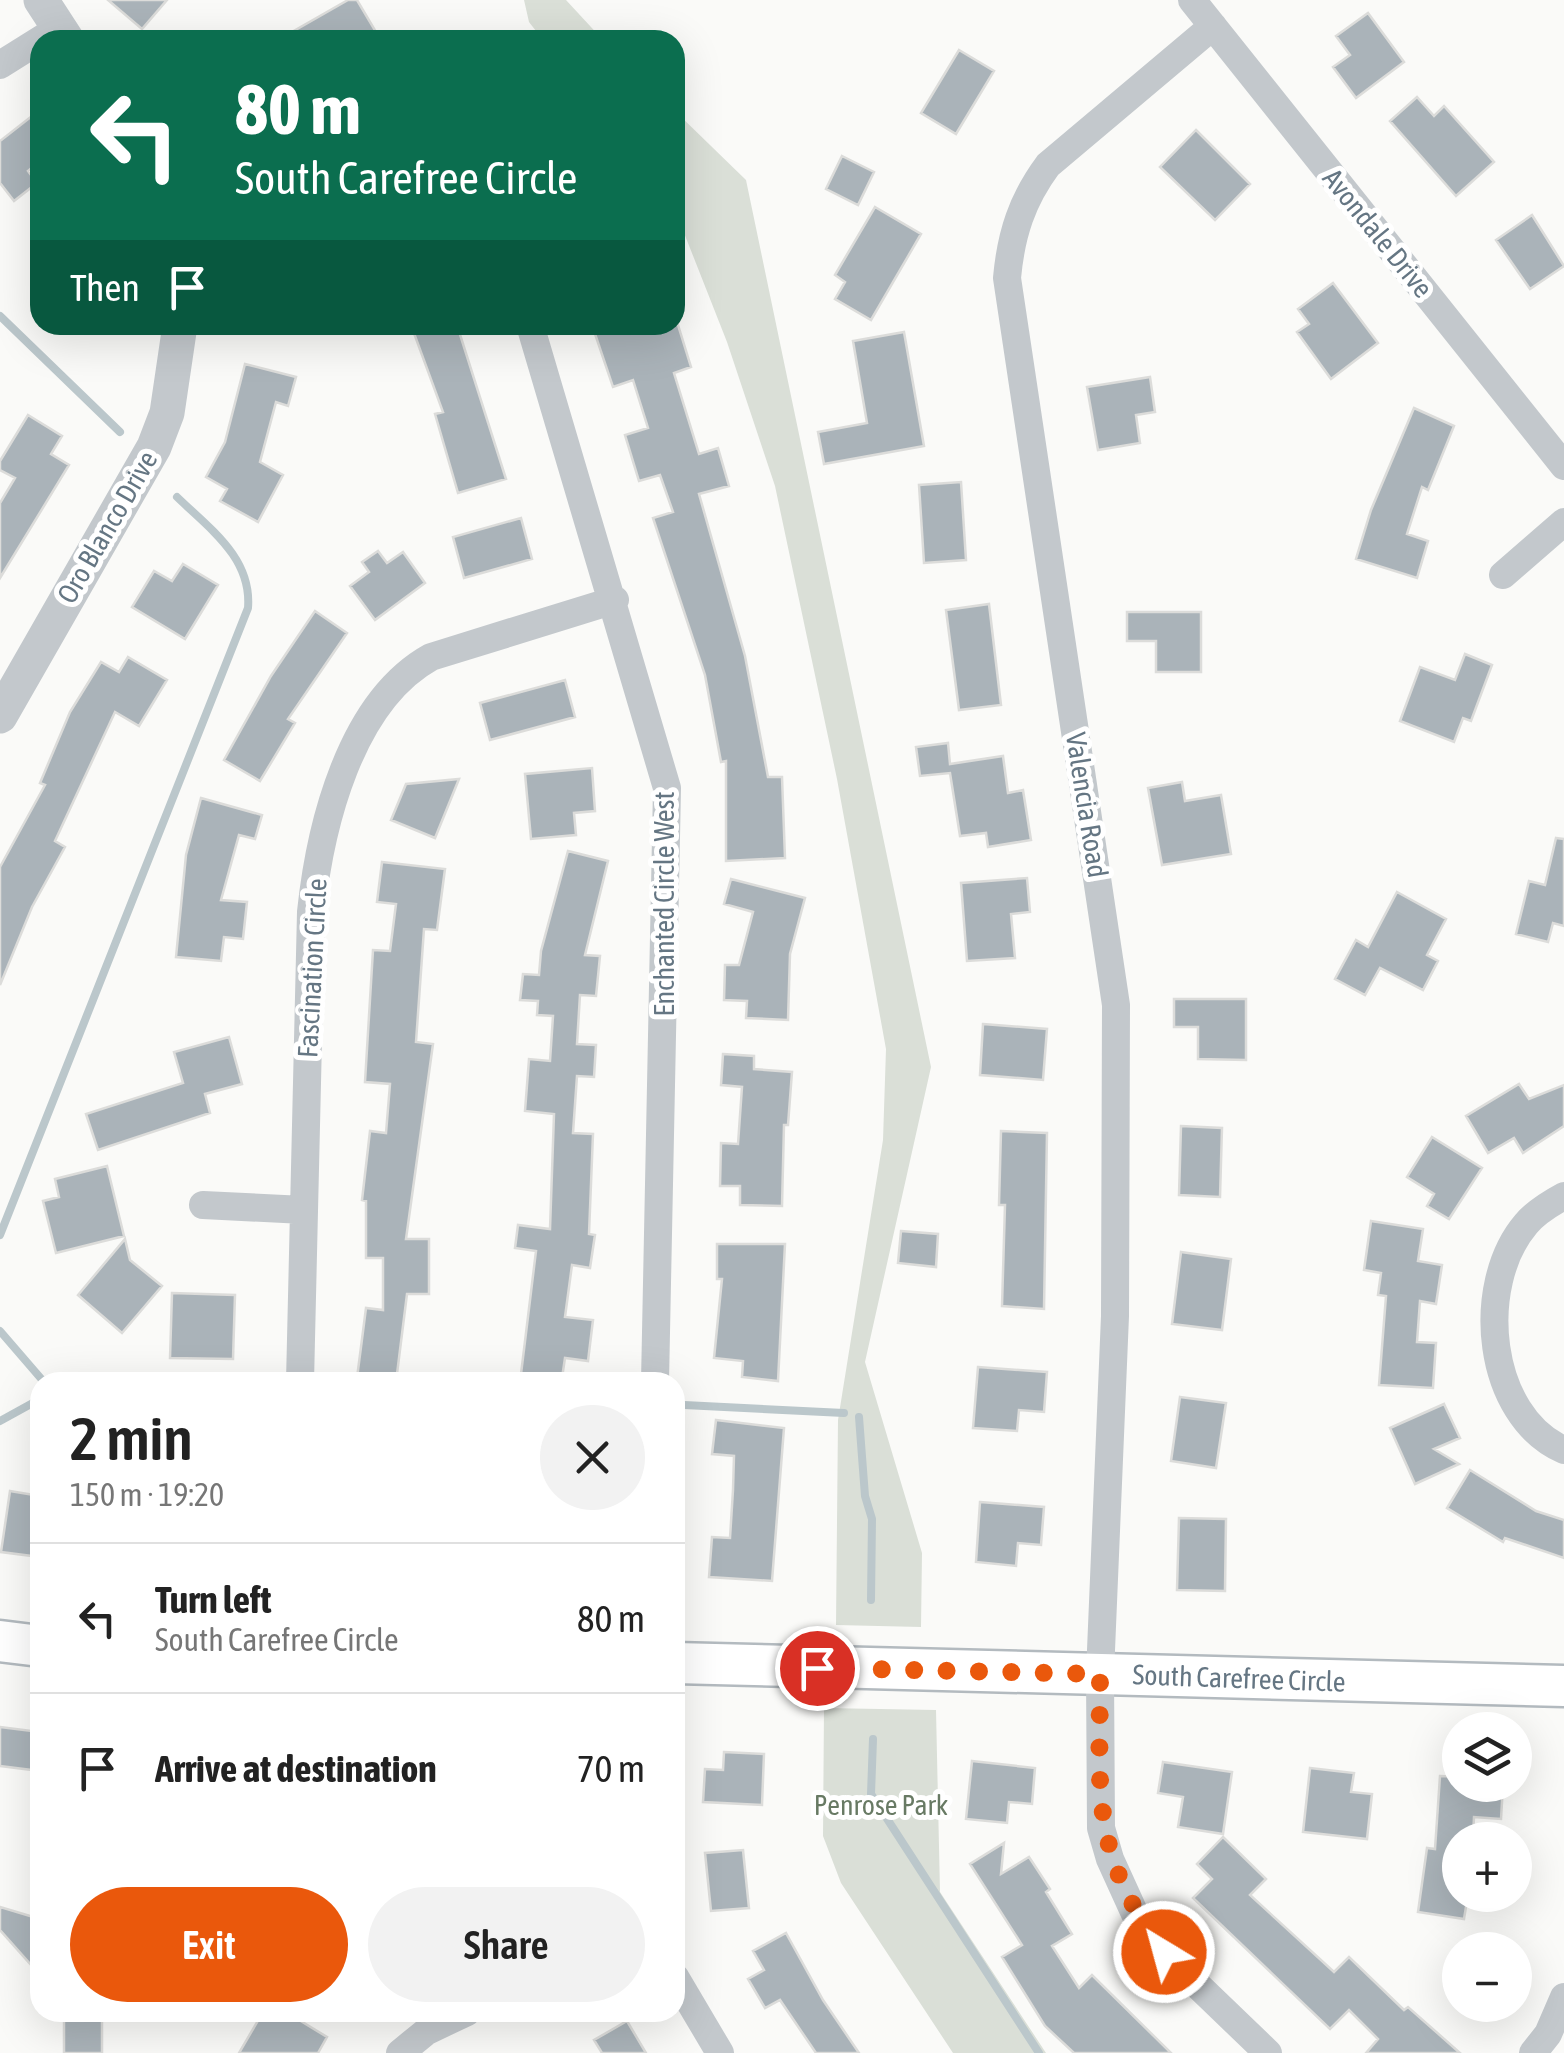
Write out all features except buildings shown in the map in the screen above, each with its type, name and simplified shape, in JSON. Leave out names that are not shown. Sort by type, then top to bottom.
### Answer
[{"type":"main road","points":[[0,1641],[30,1645]]},
{"type":"main road","name":"South Carefree Circle","points":[[685,1663],[1564,1686]]},
{"type":"street","name":"Avondale Drive","points":[[1192,0],[1564,466]]},
{"type":"street","name":"Valencia Road","points":[[1213,26],[1048,165],[1016,220],[1007,278],[1116,1006],[1115,1316],[1100,1674],[1102,1828],[1122,1889],[1164,1952],[1268,2053]]},
{"type":"street","points":[[0,65],[30,42]]},
{"type":"street","name":"Oro Blanco Drive","points":[[0,716],[154,447],[168,413],[179,335]]},
{"type":"street","name":"Enchanted Circle West","points":[[533,335],[661,758],[670,814],[656,1372]]},
{"type":"street","points":[[1502,575],[1564,522]]},
{"type":"street","name":"Fascination Circle","points":[[300,1372],[314,878],[362,728],[380,697],[403,672],[431,658],[615,600]]},
{"type":"street","points":[[1564,1196],[1526,1224],[1514,1244],[1504,1271],[1496,1333],[1497,1360],[1518,1413],[1533,1431],[1564,1450]]},
{"type":"street","points":[[203,1205],[304,1210]]},
{"type":"street","points":[[685,1994],[720,2053]]},
{"type":"street","points":[[1533,2053],[1548,2034],[1564,1997]]},
{"type":"street","points":[[400,2053],[426,2031],[445,2022]]},
{"type":"green space","points":[[524,0],[566,0],[594,30],[535,30],[529,22]]},
{"type":"green space","points":[[685,121],[746,180],[931,1067],[865,1362],[922,1553],[921,1627],[836,1625],[838,1420],[883,1140],[886,1049],[837,779],[775,486],[727,342],[685,235]]},
{"type":"green space","name":"Penrose Park","points":[[824,1708],[936,1710],[940,1892],[1046,2053],[953,2053],[841,1883],[823,1836]]},
{"type":"waterway","points":[[0,316],[120,432]]},
{"type":"waterway","points":[[0,1235],[248,608],[247,590],[236,559],[177,497]]},
{"type":"waterway","points":[[0,1331],[35,1372]]},
{"type":"waterway","points":[[0,1421],[30,1404]]},
{"type":"waterway","points":[[685,1405],[844,1413]]},
{"type":"waterway","points":[[859,1417],[865,1496],[872,1519],[871,1600]]},
{"type":"waterway","points":[[873,1739],[871,1794],[1039,2053]]},
{"type":"route","points":[[817,1668],[1100,1674],[1102,1828],[1122,1889],[1135,1914],[1164,1952]]}]
